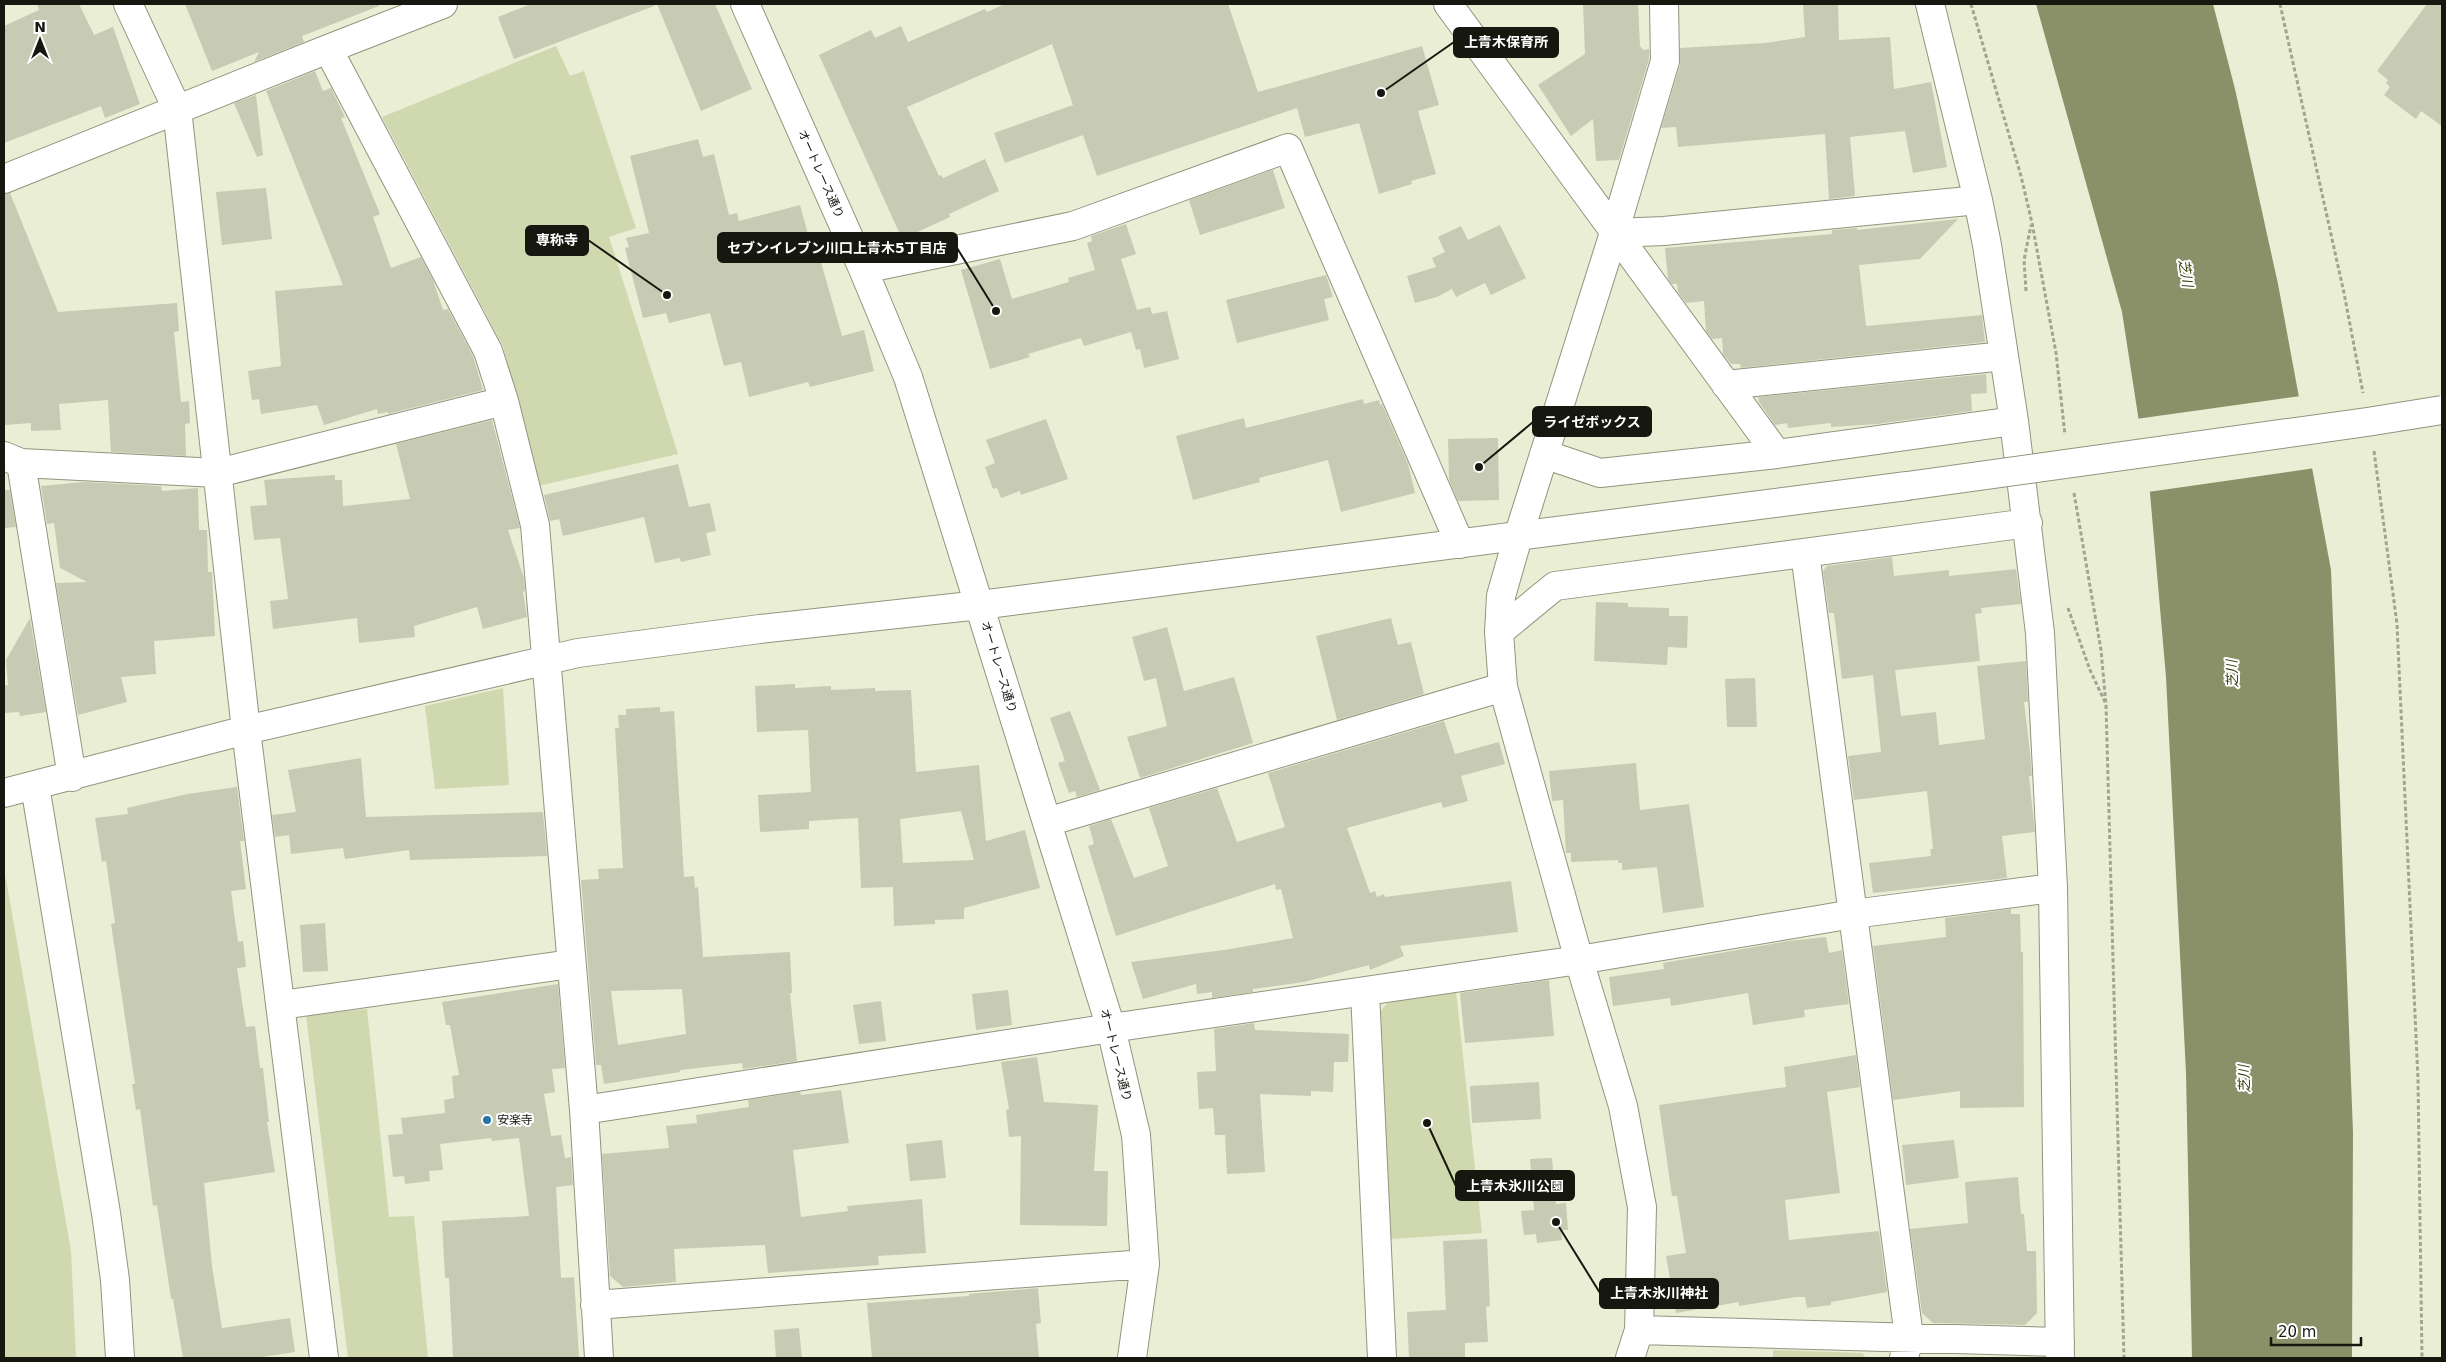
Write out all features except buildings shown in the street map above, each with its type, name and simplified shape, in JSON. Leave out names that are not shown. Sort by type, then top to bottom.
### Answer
[{"type":"street","points":[[128,4],[177,108],[246,730],[324,1358]]},
{"type":"street","points":[[4,179],[177,108],[443,4]]},
{"type":"street","name":"オートレース通り","points":[[745,4],[863,268],[908,377],[1111,1028],[1136,1135],[1145,1264],[1132,1358]]},
{"type":"street","points":[[1448,4],[1777,454]]},
{"type":"street","points":[[1630,1358],[1639,1330],[1642,1207],[1623,1106],[1579,960],[1504,686],[1499,632],[1501,596],[1518,537],[1614,233],[1665,61],[1664,4]]},
{"type":"street","points":[[1639,1330],[1906,1348],[2060,1350],[2053,888],[2040,633],[2028,523],[2014,422],[1978,200],[1930,4]]},
{"type":"street","points":[[328,49],[488,351],[504,400],[534,525],[584,1110],[598,1358]]},
{"type":"street","points":[[863,268],[1073,226],[1288,148],[1460,544]]},
{"type":"street","points":[[1614,233],[1664,231],[1978,200]]},
{"type":"street","points":[[1726,385],[2004,356]]},
{"type":"street","points":[[72,777],[12,460],[218,473],[504,400]]},
{"type":"street","points":[[4,793],[72,777],[246,730],[545,659],[760,629],[980,605],[2070,465],[2367,422],[2442,409]]},
{"type":"street","points":[[1544,454],[1600,473],[1777,454],[2014,422]]},
{"type":"street","points":[[1499,632],[1555,586],[2028,523]]},
{"type":"street","points":[[1804,553],[1853,914],[1906,1348]]},
{"type":"street","points":[[1047,822],[1504,686]]},
{"type":"street","points":[[35,786],[106,1213],[115,1280],[120,1358]]},
{"type":"street","points":[[584,1110],[1111,1028],[1579,960],[1853,914],[2053,888]]},
{"type":"street","points":[[281,1006],[571,964]]},
{"type":"street","points":[[1365,992],[1382,1358]]},
{"type":"street","points":[[595,1305],[1145,1264]]},
{"type":"path","points":[[1971,4],[2021,176],[2032,223],[2056,353],[2070,465],[2101,650],[2106,705],[2124,1358]]},
{"type":"path","points":[[2280,4],[2344,293],[2376,463],[2397,624],[2418,1079],[2422,1358]]},
{"type":"shaded area","points":[[556,46],[570,76],[584,71],[636,228],[609,237],[678,454],[538,486],[503,346],[382,117]]},
{"type":"shaded area","points":[[503,688],[509,785],[435,789],[425,706]]},
{"type":"shaded area","points":[[4,878],[6,879],[71,1251],[76,1358],[4,1358]]},
{"type":"shaded area","points":[[1456,991],[1482,1233],[1391,1239],[1379,1013],[1389,1001]]},
{"type":"shaded area","points":[[367,1009],[389,1217],[414,1216],[428,1358],[348,1358],[306,1015]]},
{"type":"shaded area","points":[[1773,1350],[1862,1353],[1866,1358],[1773,1358]]},
{"type":"water","name":"芝川","points":[[2036,4],[2213,4],[2235,89],[2278,284],[2331,570],[2353,1132],[2352,1358],[2192,1358],[2186,1073],[2166,677],[2150,493],[2122,312]]},
{"type":"pier","points":[[2301,396],[2315,468],[2148,492],[2136,419]]},
{"type":"place","name":"上青木保育所","points":[[1381,93]]},
{"type":"place","name":"専称寺","points":[[667,295]]},
{"type":"place","name":"セブンイレブン川口上青木5丁目店","points":[[996,311]]},
{"type":"place","name":"ライゼボックス","points":[[1479,467]]},
{"type":"place","name":"安楽寺","points":[[487,1120]]},
{"type":"place","name":"上青木氷川公園","points":[[1427,1123]]},
{"type":"place","name":"上青木氷川神社","points":[[1556,1222]]}]
